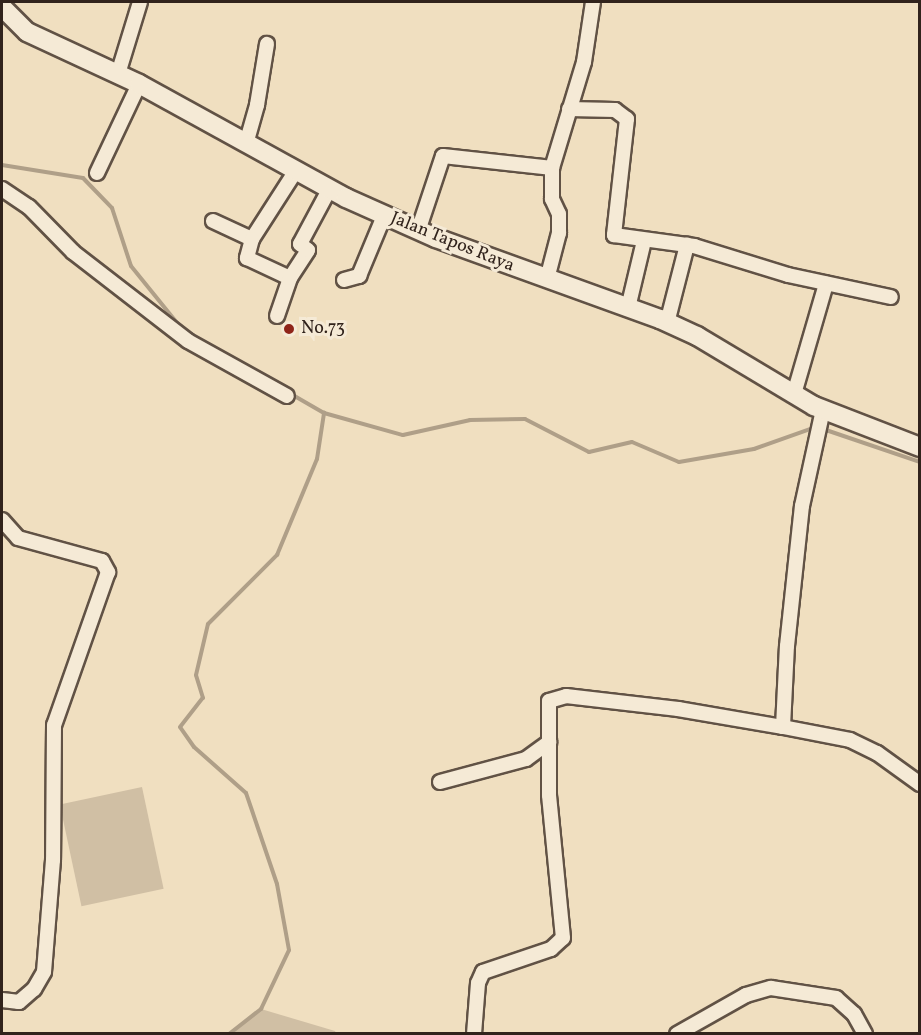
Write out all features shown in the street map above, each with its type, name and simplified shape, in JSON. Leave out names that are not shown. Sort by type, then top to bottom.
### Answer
[{"type":"main road","name":"Jalan Tapos Raya","points":[[2,7],[27,32],[139,84],[329,190],[418,231],[628,308],[697,336],[794,394],[822,418],[920,447]]},
{"type":"street","points":[[118,74],[140,2]]},
{"type":"street","points":[[547,279],[559,233],[559,214],[552,199],[552,168],[584,62],[593,2]]},
{"type":"street","points":[[246,144],[257,105],[267,44]]},
{"type":"street","points":[[97,173],[139,84]]},
{"type":"street","points":[[569,110],[615,110],[627,119],[611,229],[614,235],[644,241],[687,245],[826,284],[891,297]]},
{"type":"street","points":[[418,231],[439,159],[454,156],[484,164],[552,168]]},
{"type":"street","points":[[290,278],[247,258],[252,239],[295,172]]},
{"type":"street","points":[[2,189],[29,207],[73,252],[189,341],[287,396]]},
{"type":"street","points":[[277,316],[290,278],[308,250],[300,244],[329,190]]},
{"type":"street","points":[[344,280],[359,276],[384,216]]},
{"type":"street","points":[[213,221],[252,239]]},
{"type":"street","points":[[628,308],[644,241]]},
{"type":"street","points":[[667,323],[687,245]]},
{"type":"street","points":[[794,394],[826,284]]},
{"type":"street","points":[[783,727],[787,645],[801,518],[822,418]]},
{"type":"street","points":[[2,520],[18,538],[102,561],[108,572],[54,724],[53,860],[44,972],[34,989],[19,1002],[2,1000]]},
{"type":"street","points":[[474,1034],[478,983],[483,972],[551,949],[563,938],[549,795],[549,701],[558,696],[678,709],[850,740],[877,753],[920,784]]},
{"type":"street","points":[[440,782],[526,759],[549,742]]},
{"type":"street","points":[[684,1031],[746,995],[771,988],[836,998],[854,1014],[865,1034]]},
{"type":"shaded area","points":[[142,787],[164,889],[81,906],[60,804]]},
{"type":"shaded area","points":[[261,1009],[335,1031],[336,1033],[229,1033]]},
{"type":"waterway","points":[[2,165],[83,178],[112,208],[131,266],[182,329]]},
{"type":"waterway","points":[[291,394],[324,413],[403,435],[470,420],[525,419],[589,452],[632,442],[679,462],[754,449],[816,427]]},
{"type":"waterway","points":[[229,1034],[261,1009],[289,950],[277,884],[246,793],[194,747],[180,727],[203,698],[196,675],[208,624],[277,555],[317,459],[324,413]]},
{"type":"waterway","points":[[823,429],[920,462]]},
{"type":"place","name":"No.73","points":[[289,329]]}]
